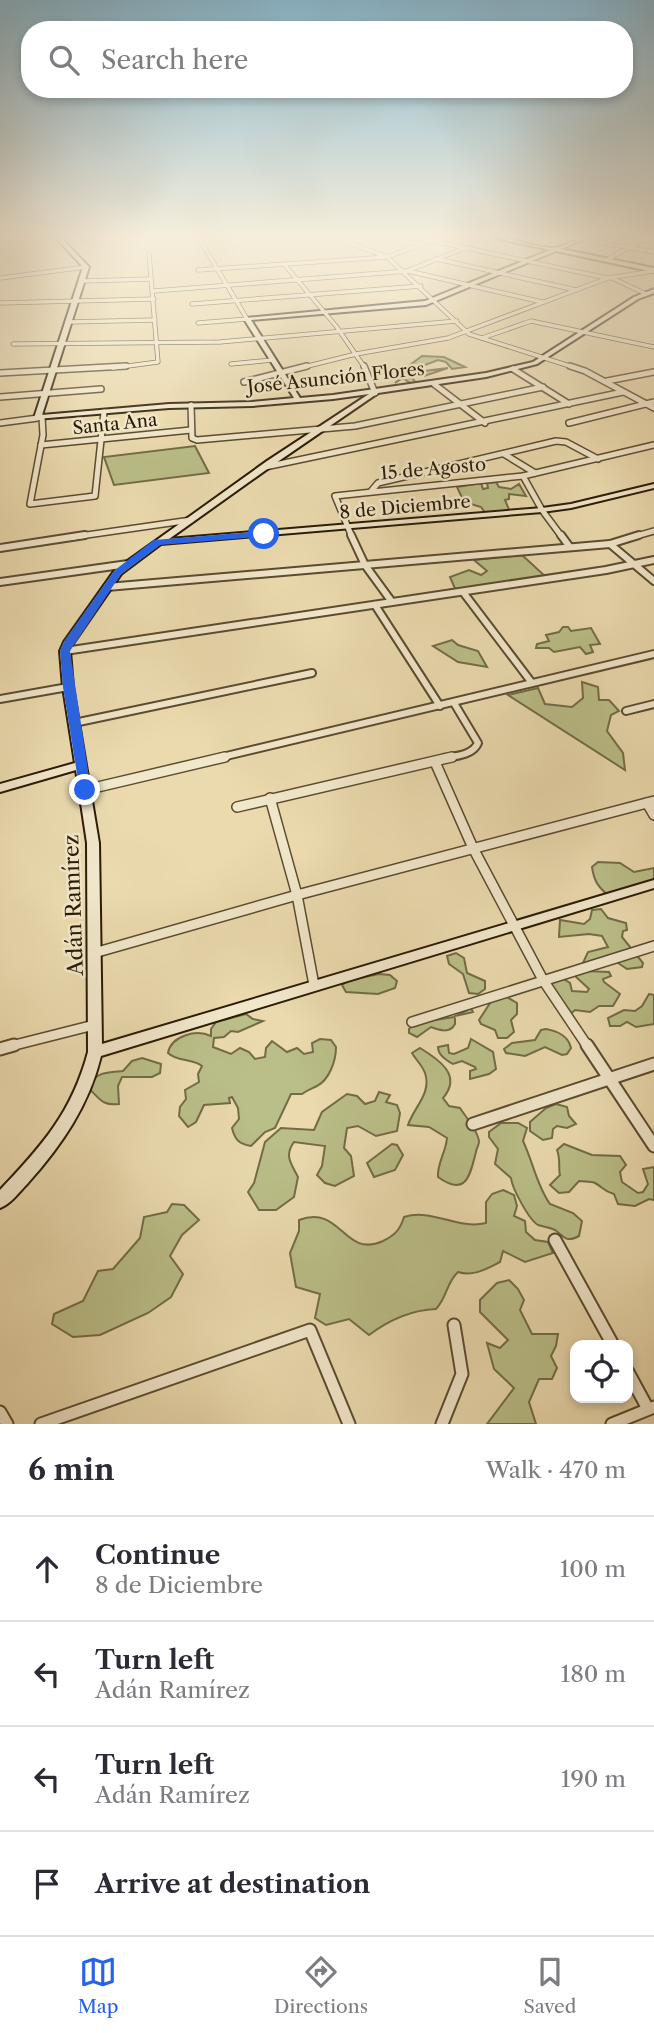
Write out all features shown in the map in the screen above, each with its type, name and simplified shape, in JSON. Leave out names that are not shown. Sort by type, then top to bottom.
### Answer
[{"type":"street","points":[[75,304],[46,391],[40,418],[41,445],[30,504],[95,496],[104,412]]},
{"type":"street","points":[[0,373],[106,369],[156,363],[154,304]]},
{"type":"street","points":[[238,304],[298,400]]},
{"type":"street","points":[[65,651],[107,587],[128,564],[375,393],[356,354],[341,332],[316,304]]},
{"type":"street","points":[[198,323],[414,304]]},
{"type":"street","points":[[440,304],[466,332],[606,381],[654,408]]},
{"type":"street","points":[[244,382],[356,354],[440,340],[537,304]]},
{"type":"street","name":"José Asunción Flores","points":[[0,423],[191,405],[298,400],[434,384],[513,369],[544,358],[629,304]]},
{"type":"street","points":[[69,322],[155,319]]},
{"type":"street","points":[[13,344],[259,339],[457,321]]},
{"type":"street","points":[[482,338],[531,321],[654,346]]},
{"type":"street","points":[[231,364],[273,360]]},
{"type":"street","points":[[513,369],[569,404]]},
{"type":"street","points":[[606,381],[654,372]]},
{"type":"street","points":[[434,384],[485,423]]},
{"type":"street","points":[[191,405],[192,438],[197,440],[355,426],[543,387]]},
{"type":"street","points":[[0,397],[46,391],[101,390]]},
{"type":"street","points":[[265,467],[623,392]]},
{"type":"street","points":[[569,422],[654,401]]},
{"type":"street","name":"Santa Ana","points":[[41,445],[100,441],[191,429]]},
{"type":"street","points":[[372,490],[378,483],[562,441],[598,459]]},
{"type":"street","name":"15 de Agosto","points":[[392,602],[365,565],[335,496],[523,476],[654,445]]},
{"type":"street","points":[[504,454],[536,473]]},
{"type":"street","points":[[523,476],[542,510],[569,546]]},
{"type":"street","name":"8 de Diciembre","points":[[157,542],[542,510],[584,504],[654,486]]},
{"type":"street","points":[[0,548],[191,519]]},
{"type":"street","points":[[107,587],[610,544],[654,531]]},
{"type":"street","points":[[610,544],[654,581]]},
{"type":"street","points":[[65,651],[463,592],[654,560]]},
{"type":"street","points":[[0,582],[128,564]]},
{"type":"street","points":[[463,592],[532,683]]},
{"type":"street","points":[[375,605],[440,706]]},
{"type":"street","name":"Adán Ramírez","points":[[0,1201],[42,1157],[78,1105],[90,1078],[94,1052],[93,844],[68,687],[65,651]]},
{"type":"street","points":[[85,790],[654,654]]},
{"type":"street","points":[[74,723],[313,673]]},
{"type":"street","points":[[0,699],[68,687]]},
{"type":"street","points":[[237,807],[467,753],[476,748],[478,743],[454,703]]},
{"type":"street","points":[[626,711],[654,704]]},
{"type":"street","points":[[435,762],[473,848],[543,980],[654,1146]]},
{"type":"street","points":[[0,788],[81,765]]},
{"type":"street","points":[[270,798],[297,895],[314,985]]},
{"type":"street","points":[[94,953],[297,895],[650,802],[654,815]]},
{"type":"street","points":[[94,1052],[654,884]]},
{"type":"street","points":[[412,1022],[654,946]]},
{"type":"street","points":[[0,1049],[95,1025]]},
{"type":"street","points":[[473,1124],[654,1064]]},
{"type":"street","points":[[555,1240],[610,1340]]},
{"type":"street","points":[[442,1424],[462,1374],[454,1325]]},
{"type":"street","points":[[41,1424],[310,1331],[349,1424]]},
{"type":"street","points":[[612,1424],[651,1408],[633,1380]]},
{"type":"street","points":[[0,1412],[7,1424]]},
{"type":"green space","points":[[422,356],[444,357],[465,367],[452,369],[446,362],[438,360],[417,368],[424,371],[448,368],[424,376],[411,376],[416,383],[410,383],[403,378],[395,383],[403,375],[400,370],[415,367],[410,365]]},
{"type":"green space","points":[[195,446],[209,473],[114,485],[104,457]]},
{"type":"green space","points":[[496,482],[499,487],[511,489],[519,484],[526,496],[509,494],[509,499],[505,500],[510,512],[486,514],[481,507],[464,502],[457,487],[481,483],[483,489],[488,488],[487,483]]},
{"type":"green space","points":[[522,555],[546,577],[456,591],[450,577],[469,570],[481,575],[487,571],[474,560]]},
{"type":"green space","points":[[563,627],[568,627],[571,631],[591,628],[600,644],[590,645],[593,652],[586,654],[580,647],[554,652],[549,648],[536,648],[537,644],[549,641],[546,635],[559,632]]},
{"type":"green space","points":[[452,640],[458,645],[478,651],[487,667],[458,662],[433,646]]},
{"type":"green space","points":[[582,682],[598,687],[599,700],[609,700],[619,711],[611,715],[607,731],[623,753],[625,770],[508,695],[538,688],[545,704],[572,707],[583,698]]},
{"type":"green space","points":[[598,862],[620,863],[634,872],[654,868],[654,884],[609,896],[599,887],[594,876],[592,867]]},
{"type":"green space","points":[[601,909],[608,918],[626,923],[627,930],[623,931],[622,937],[643,963],[642,967],[627,969],[615,961],[582,965],[588,952],[608,947],[602,936],[589,934],[559,937],[560,920],[584,924],[590,919],[592,910]]},
{"type":"green space","points":[[456,953],[464,958],[467,973],[485,981],[485,989],[478,994],[469,993],[463,974],[449,964],[447,956]]},
{"type":"green space","points":[[585,971],[609,972],[611,976],[603,979],[604,982],[620,994],[613,1006],[599,1006],[590,1012],[575,1010],[569,1015],[546,984],[562,978],[570,983],[572,991],[587,992],[589,989],[576,977]]},
{"type":"green space","points":[[379,974],[390,975],[397,981],[395,988],[378,994],[346,992],[342,985],[350,980]]},
{"type":"green space","points":[[649,994],[654,995],[654,1024],[636,1027],[627,1022],[620,1026],[610,1026],[608,1018],[624,1010],[635,1011],[642,1006]]},
{"type":"green space","points":[[505,996],[517,1003],[517,1014],[511,1020],[514,1032],[507,1038],[498,1038],[495,1030],[481,1024],[479,1020],[492,1000]]},
{"type":"green space","points":[[471,1008],[473,1012],[457,1016]]},
{"type":"green space","points":[[246,1014],[263,1021],[238,1032],[231,1031],[224,1037],[214,1038],[213,1047],[231,1054],[240,1048],[255,1059],[265,1057],[266,1048],[272,1041],[287,1052],[297,1048],[304,1054],[313,1052],[312,1043],[320,1039],[331,1040],[336,1047],[333,1064],[325,1079],[302,1094],[291,1094],[275,1128],[265,1132],[251,1146],[238,1141],[233,1132],[232,1128],[239,1119],[238,1108],[232,1097],[229,1098],[230,1103],[204,1105],[196,1122],[188,1127],[179,1116],[180,1107],[186,1099],[185,1090],[199,1082],[198,1074],[202,1066],[168,1053],[179,1038],[198,1033],[211,1036],[211,1029],[216,1022]]},
{"type":"green space","points":[[455,1016],[455,1024],[450,1029],[431,1027],[417,1037],[409,1033],[409,1029],[416,1023]]},
{"type":"green space","points":[[546,1029],[565,1037],[571,1048],[567,1054],[562,1055],[545,1047],[525,1056],[506,1053],[504,1049],[512,1043],[535,1040],[541,1030]]},
{"type":"green space","points":[[471,1039],[493,1052],[496,1069],[489,1074],[470,1079],[470,1071],[476,1069],[475,1067],[462,1061],[453,1064],[441,1055],[438,1047],[448,1045],[449,1053],[454,1054],[468,1048]]},
{"type":"green space","points":[[420,1048],[446,1068],[450,1082],[443,1098],[449,1106],[460,1108],[478,1138],[472,1168],[466,1181],[461,1184],[448,1183],[438,1177],[447,1138],[429,1127],[408,1125],[426,1087],[425,1073],[412,1053]]},
{"type":"green space","points":[[142,1058],[161,1064],[160,1073],[152,1077],[122,1077],[118,1086],[119,1104],[104,1102],[88,1088],[98,1076],[123,1071],[132,1061]]},
{"type":"green space","points":[[379,1092],[390,1095],[386,1102],[397,1105],[400,1113],[397,1131],[376,1136],[358,1126],[347,1128],[344,1148],[351,1156],[354,1176],[335,1186],[325,1183],[317,1175],[322,1166],[325,1146],[294,1142],[289,1156],[298,1177],[294,1197],[276,1210],[259,1210],[248,1192],[254,1183],[265,1142],[281,1128],[314,1130],[322,1112],[347,1094],[357,1096],[365,1104],[375,1101]]},
{"type":"green space","points":[[556,1104],[567,1107],[569,1116],[576,1124],[567,1128],[557,1126],[553,1129],[552,1138],[543,1140],[530,1131],[530,1122],[546,1108]]},
{"type":"green space","points":[[501,1123],[518,1123],[527,1128],[523,1141],[542,1190],[550,1204],[573,1213],[582,1221],[579,1236],[566,1238],[555,1230],[538,1225],[530,1217],[511,1178],[495,1164],[498,1149],[489,1137],[489,1132]]},
{"type":"green space","points":[[392,1144],[397,1145],[403,1155],[395,1170],[374,1177],[367,1163]]},
{"type":"green space","points":[[564,1144],[592,1155],[620,1156],[626,1165],[620,1172],[622,1182],[638,1193],[643,1192],[648,1184],[643,1169],[654,1167],[654,1200],[649,1199],[635,1206],[618,1204],[614,1194],[595,1183],[579,1181],[569,1192],[559,1193],[550,1185],[560,1175],[557,1150]]},
{"type":"green space","points":[[503,1190],[514,1195],[517,1206],[514,1216],[525,1221],[526,1232],[535,1240],[548,1242],[553,1253],[525,1262],[503,1251],[500,1262],[490,1267],[474,1273],[458,1272],[436,1309],[401,1317],[369,1335],[349,1319],[326,1325],[315,1318],[320,1294],[296,1287],[290,1253],[299,1231],[299,1220],[313,1217],[325,1219],[350,1238],[370,1245],[391,1237],[399,1229],[404,1217],[414,1215],[465,1224],[486,1223],[486,1202],[492,1194]]},
{"type":"green space","points":[[172,1204],[184,1205],[199,1220],[182,1235],[170,1256],[183,1274],[171,1297],[148,1313],[100,1335],[73,1337],[52,1324],[54,1314],[83,1301],[98,1271],[113,1269],[140,1238],[144,1217],[167,1212]]},
{"type":"green space","points":[[509,1280],[524,1300],[520,1310],[532,1334],[558,1334],[551,1356],[557,1368],[552,1379],[539,1379],[529,1402],[536,1424],[487,1424],[514,1388],[494,1369],[487,1343],[500,1348],[508,1340],[480,1312],[480,1300],[497,1283]]},
{"type":"route","points":[[85,790],[68,687],[65,651],[69,642],[118,572],[157,542],[264,534]]}]
